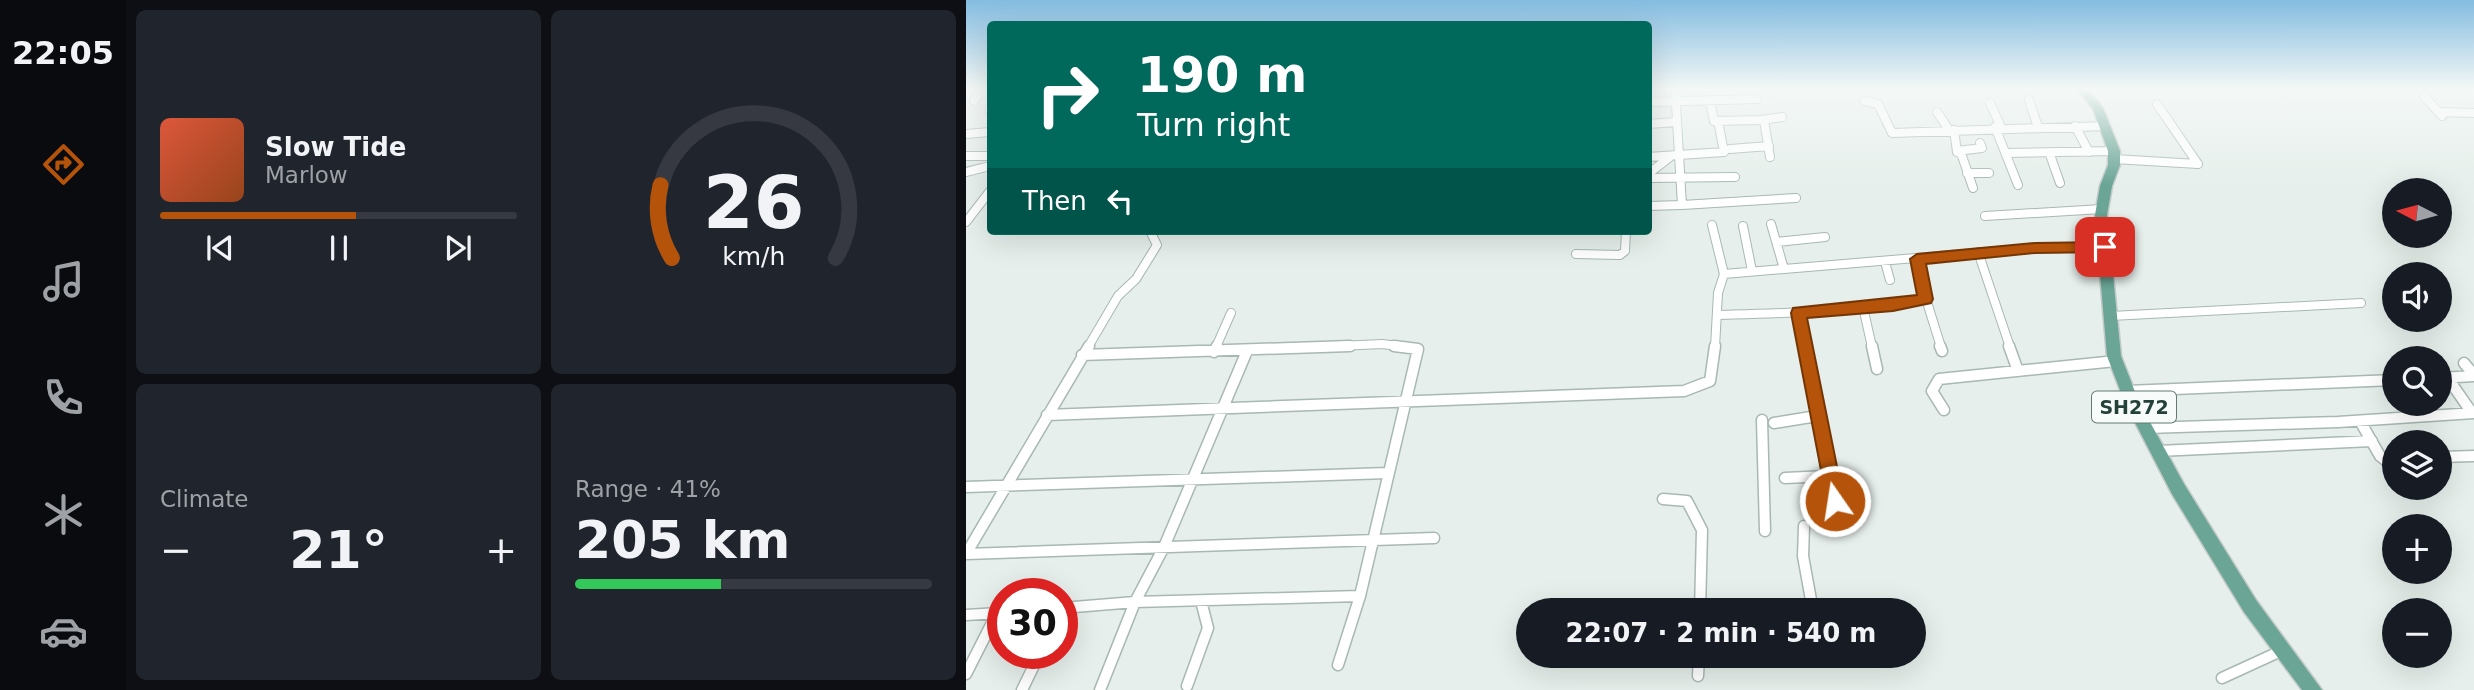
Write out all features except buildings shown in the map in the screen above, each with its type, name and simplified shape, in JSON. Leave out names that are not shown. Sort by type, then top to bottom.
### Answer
[{"type":"main road","points":[[2103,120],[2114,155]]},
{"type":"main road","name":"SH272","points":[[2114,155],[2102,209],[2116,361],[2127,391],[2158,451],[2250,606],[2313,690]]},
{"type":"street","points":[[1713,120],[1753,120]]},
{"type":"street","points":[[1762,120],[1766,122],[1770,157]]},
{"type":"street","points":[[1886,120],[1892,133],[1998,127],[2106,126]]},
{"type":"street","points":[[1943,120],[1951,130],[1973,188]]},
{"type":"street","points":[[1996,120],[2018,185]]},
{"type":"street","points":[[2036,120],[2038,127]]},
{"type":"street","points":[[2006,153],[2089,152],[2198,164],[2168,120]]},
{"type":"street","points":[[1652,157],[1724,152],[1718,121]]},
{"type":"street","points":[[1652,124],[1676,122],[1675,156],[1682,205]]},
{"type":"street","points":[[2076,126],[2089,152]]},
{"type":"street","points":[[966,134],[987,132]]},
{"type":"street","points":[[1957,151],[1976,151],[1982,148],[1980,143]]},
{"type":"street","points":[[1730,149],[1769,146]]},
{"type":"street","points":[[2049,152],[2060,183]]},
{"type":"street","points":[[966,156],[987,156]]},
{"type":"street","points":[[1652,173],[1675,156]]},
{"type":"street","points":[[966,173],[987,167]]},
{"type":"street","points":[[1967,173],[1989,173]]},
{"type":"street","points":[[1652,176],[1680,179],[1735,177]]},
{"type":"street","points":[[966,222],[987,195]]},
{"type":"street","points":[[1652,206],[1796,198]]},
{"type":"street","points":[[1985,216],[2102,209]]},
{"type":"street","points":[[1771,224],[1784,269]]},
{"type":"street","points":[[1047,415],[1684,391],[1710,381],[1718,293],[1724,274],[1712,225]]},
{"type":"street","points":[[1743,226],[1752,271]]},
{"type":"street","points":[[966,554],[1118,296],[1136,279],[1157,245],[1152,235]]},
{"type":"street","points":[[1576,254],[1620,255],[1625,251],[1626,235]]},
{"type":"street","points":[[1776,242],[1825,237]]},
{"type":"street","points":[[1724,274],[1978,252],[2105,247]]},
{"type":"street","points":[[1978,252],[2018,371]]},
{"type":"street","points":[[1917,259],[1942,351]]},
{"type":"street","points":[[1885,261],[1890,280]]},
{"type":"street","points":[[1717,315],[1798,313],[1926,299]]},
{"type":"street","points":[[2111,316],[2361,303]]},
{"type":"street","points":[[1863,307],[1877,369]]},
{"type":"street","points":[[1214,352],[1231,313]]},
{"type":"street","points":[[1798,313],[1828,476],[1843,520]]},
{"type":"street","points":[[1082,355],[1382,344],[1418,349],[1360,596],[1338,665]]},
{"type":"street","points":[[1100,690],[1135,603],[1164,547],[1247,351]]},
{"type":"street","points":[[1944,410],[1932,391],[1939,379],[2116,361]]},
{"type":"street","points":[[2464,363],[2474,376]]},
{"type":"street","points":[[2452,377],[2474,376]]},
{"type":"street","points":[[2127,391],[2382,380]]},
{"type":"street","points":[[2452,388],[2473,413]]},
{"type":"street","points":[[2452,414],[2473,413]]},
{"type":"street","points":[[1774,423],[1817,416]]},
{"type":"street","points":[[2146,428],[2360,421],[2422,416]]},
{"type":"street","points":[[1762,421],[1765,531]]},
{"type":"street","points":[[2360,421],[2380,456]]},
{"type":"street","points":[[2158,451],[2372,441]]},
{"type":"street","points":[[2452,457],[2474,456]]},
{"type":"street","points":[[966,487],[1387,473]]},
{"type":"street","points":[[1785,478],[1828,476]]},
{"type":"street","points":[[1663,499],[1687,501],[1702,530],[1700,598]]},
{"type":"street","points":[[1804,526],[1802,556],[1810,598]]},
{"type":"street","points":[[966,554],[1434,538]]},
{"type":"street","points":[[1078,607],[1360,596]]},
{"type":"street","points":[[1187,686],[1208,628],[1201,601]]},
{"type":"street","points":[[966,615],[987,614]]},
{"type":"street","points":[[966,674],[987,636]]},
{"type":"street","points":[[2222,678],[2283,650]]},
{"type":"street","points":[[1699,668],[1699,676]]},
{"type":"street","points":[[1022,690],[1032,669]]},
{"type":"route","points":[[1835,501],[1798,313],[1893,305],[1926,299],[1917,259],[2035,248],[2105,247]]}]
